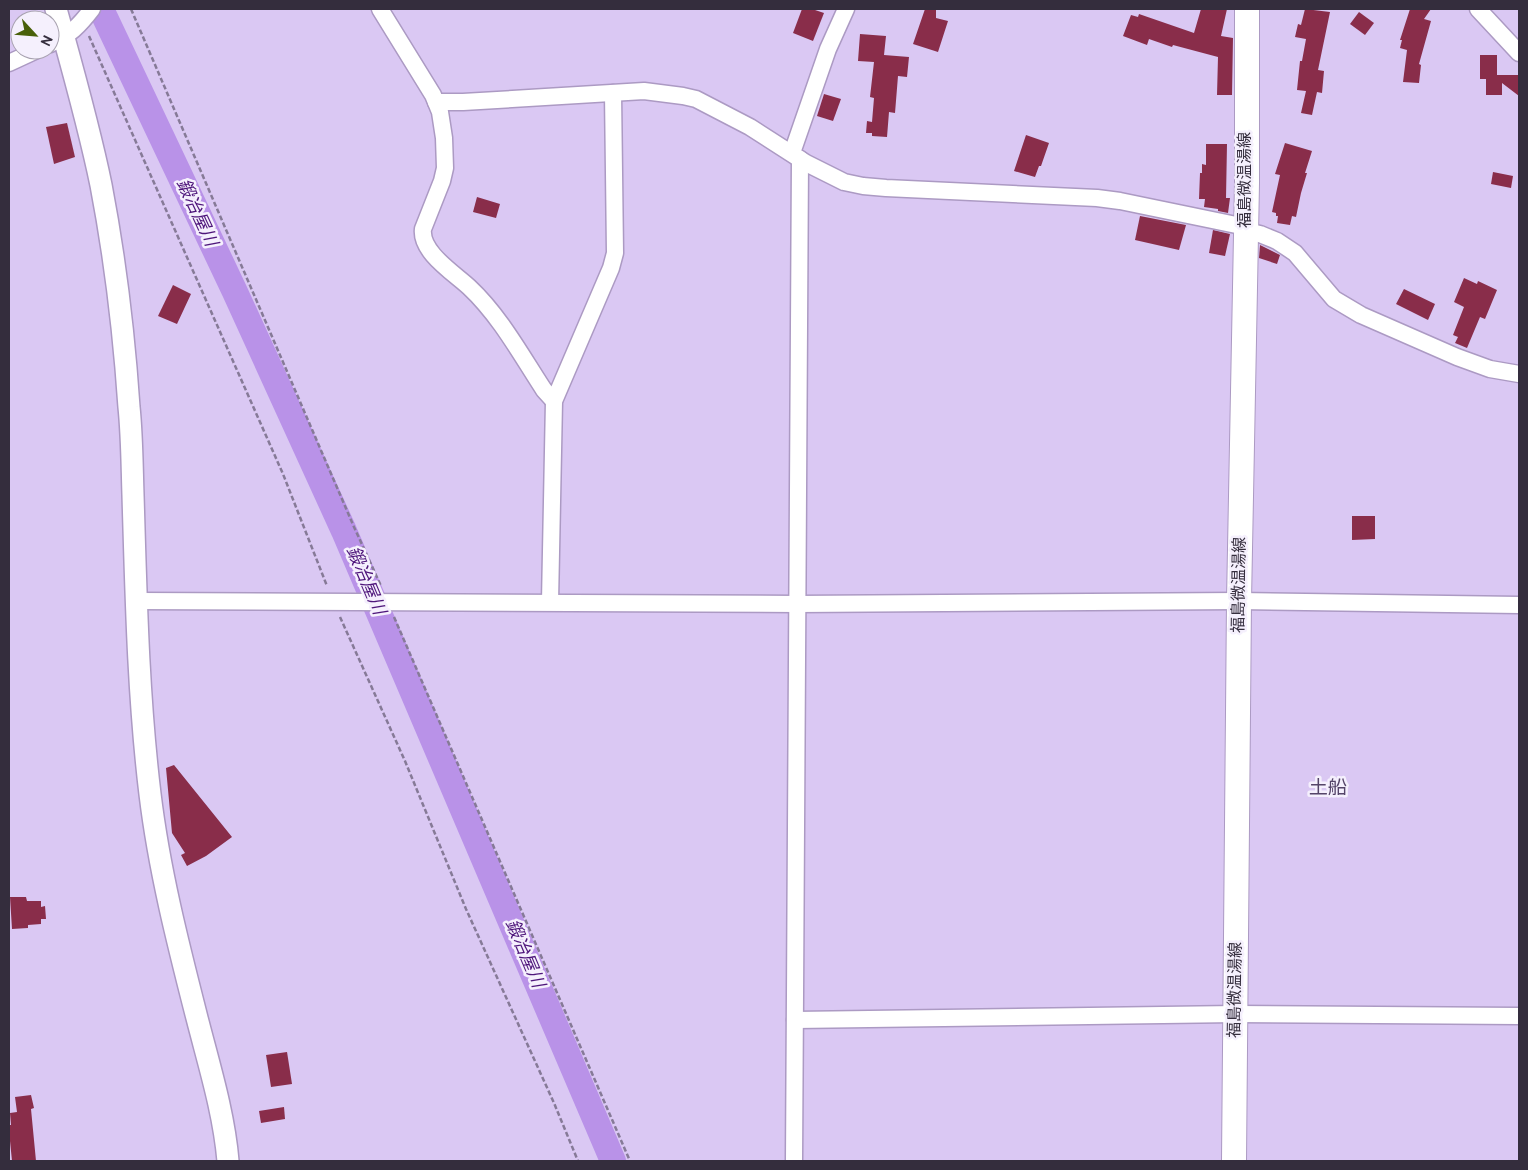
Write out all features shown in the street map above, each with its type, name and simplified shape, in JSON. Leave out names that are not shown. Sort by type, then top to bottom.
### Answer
[{"type":"main road","name":"福島微温湯線","points":[[1234,1161],[1239,601],[1246,229],[1246,9]]},
{"type":"street","points":[[380,9],[436,102],[444,138],[442,181],[423,229],[422,234],[425,245],[484,301],[544,390],[554,401]]},
{"type":"street","points":[[794,1161],[797,604],[796,156],[828,49],[846,9]]},
{"type":"street","points":[[1478,9],[1519,53]]},
{"type":"street","points":[[60,38],[87,15]]},
{"type":"street","points":[[60,48],[81,101],[101,186],[114,268],[130,407],[137,601],[143,713],[150,794],[181,956],[215,1088],[228,1161]]},
{"type":"street","points":[[436,102],[463,102],[613,92],[656,92],[696,99],[750,127],[796,156],[844,182],[864,186],[1097,198],[1120,201],[1246,229],[1277,241],[1295,253],[1334,299],[1361,315],[1490,369],[1519,374]]},
{"type":"street","points":[[550,602],[554,401],[613,262],[616,231],[613,92]]},
{"type":"street","points":[[137,601],[797,604],[1239,601],[1519,605]]},
{"type":"street","points":[[795,1020],[1236,1014],[1519,1016]]},
{"type":"building","points":[[802,9],[812,9],[824,13],[813,41],[793,33]]},
{"type":"building","points":[[925,9],[936,9],[936,18],[948,21],[938,52],[913,44]]},
{"type":"building","points":[[1201,9],[1227,9],[1221,36],[1233,38],[1232,95],[1217,95],[1218,57],[1173,45],[1172,47],[1149,39],[1147,45],[1123,36],[1131,15],[1138,17],[1139,14],[1194,33]]},
{"type":"building","points":[[1305,9],[1330,12],[1318,70],[1324,71],[1322,93],[1317,92],[1312,115],[1301,113],[1306,91],[1297,90],[1300,61],[1302,61],[1306,39],[1295,37],[1298,24],[1301,25]]},
{"type":"building","points":[[1410,9],[1431,9],[1424,19],[1431,21],[1419,64],[1421,65],[1419,83],[1403,82],[1407,50],[1400,48],[1402,40],[1400,40]]},
{"type":"building","points":[[1359,12],[1374,23],[1365,35],[1350,24]]},
{"type":"building","points":[[860,34],[886,36],[884,55],[909,57],[907,77],[898,76],[895,113],[889,112],[887,137],[872,136],[872,133],[866,133],[867,121],[872,122],[874,98],[870,97],[874,62],[858,61]]},
{"type":"building","points":[[1480,55],[1497,55],[1497,75],[1519,75],[1519,96],[1502,83],[1502,95],[1486,95],[1486,79],[1480,79]]},
{"type":"building","points":[[824,94],[841,99],[833,121],[817,116]]},
{"type":"building","points":[[67,123],[75,157],[54,164],[46,127]]},
{"type":"building","points":[[1026,135],[1049,143],[1035,177],[1014,171]]},
{"type":"building","points":[[1285,143],[1312,151],[1305,173],[1307,173],[1296,217],[1292,216],[1290,225],[1277,223],[1278,216],[1272,212],[1280,175],[1275,174]]},
{"type":"building","points":[[1206,144],[1227,144],[1226,198],[1230,198],[1228,213],[1204,207],[1205,199],[1199,199],[1200,173],[1202,173],[1202,164],[1206,165]]},
{"type":"building","points":[[1493,172],[1513,176],[1511,188],[1491,184]]},
{"type":"building","points":[[477,197],[500,204],[496,218],[473,212]]},
{"type":"building","points":[[1140,216],[1186,225],[1179,250],[1135,240]]},
{"type":"building","points":[[1213,230],[1230,234],[1225,256],[1209,253]]},
{"type":"building","points":[[1260,245],[1280,255],[1277,264],[1259,258]]},
{"type":"building","points":[[1464,278],[1477,284],[1478,281],[1497,290],[1485,319],[1480,317],[1467,348],[1455,343],[1458,337],[1453,335],[1464,307],[1454,302]]},
{"type":"building","points":[[173,285],[191,294],[177,324],[158,316]]},
{"type":"building","points":[[1404,289],[1435,304],[1428,320],[1396,304]]},
{"type":"building","points":[[1352,516],[1375,516],[1375,539],[1352,540]]},
{"type":"building","points":[[174,765],[232,837],[206,856],[187,866],[181,855],[185,853],[172,833],[166,768]]},
{"type":"building","points":[[10,897],[26,897],[27,901],[41,901],[41,907],[45,906],[46,919],[41,919],[41,924],[28,925],[28,928],[12,929]]},
{"type":"building","points":[[287,1052],[292,1084],[271,1087],[266,1055]]},
{"type":"building","points":[[31,1095],[34,1108],[31,1109],[36,1161],[12,1161],[9,1131],[9,1125],[11,1125],[10,1113],[17,1112],[15,1097]]},
{"type":"building","points":[[284,1107],[285,1119],[261,1123],[259,1111]]},
{"type":"waterway","name":"鍛冶屋川","points":[[101,9],[235,292],[344,531],[613,1161]]},
{"type":"district","name":"土船","points":[[1328,789]]}]
